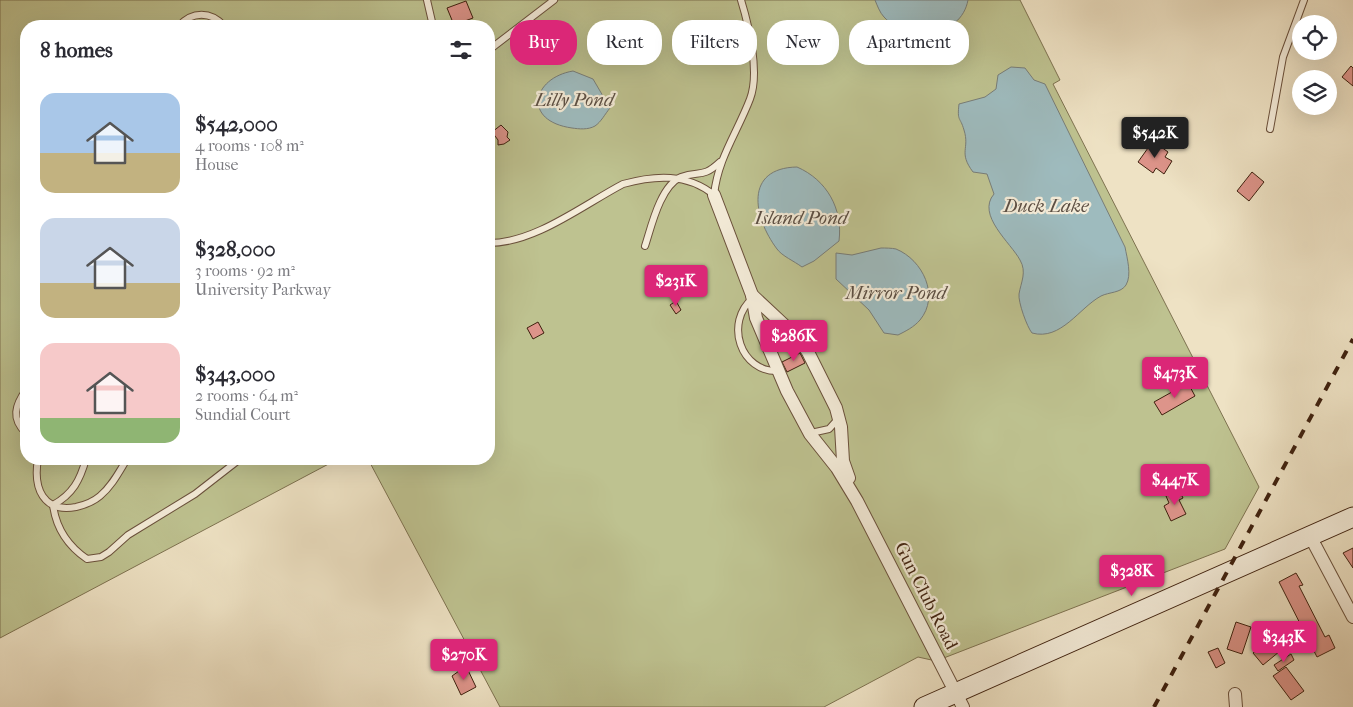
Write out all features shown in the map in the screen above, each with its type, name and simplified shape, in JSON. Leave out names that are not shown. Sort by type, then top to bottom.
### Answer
[{"type":"main road","points":[[924,707],[960,700],[1353,517]]},
{"type":"street","name":"Gun Club Road","points":[[714,195],[752,297],[756,318],[779,371],[810,433],[837,468],[857,501],[960,700]]},
{"type":"street","name":"Gun Club Road","points":[[752,297],[795,335],[808,352],[836,408],[839,419],[843,461],[857,501]]},
{"type":"street","points":[[1310,536],[1353,617]]},
{"type":"lane","points":[[427,0],[432,20]]},
{"type":"lane","points":[[495,45],[554,0]]},
{"type":"lane","points":[[681,178],[703,186],[714,195],[721,161],[751,97],[754,58],[748,23],[741,0]]},
{"type":"lane","points":[[1270,129],[1283,57],[1304,0]]},
{"type":"lane","points":[[186,20],[198,14],[209,15],[219,20]]},
{"type":"lane","points":[[495,242],[516,240],[534,233],[623,184],[699,175],[712,169],[721,161]]},
{"type":"lane","points":[[645,246],[661,200],[672,185],[681,178]]},
{"type":"lane","points":[[752,297],[743,308],[738,320],[739,341],[746,356],[755,365],[765,370],[779,371]]},
{"type":"lane","points":[[768,346],[778,337],[795,335]]},
{"type":"lane","points":[[20,401],[15,410],[16,420],[20,425]]},
{"type":"lane","points":[[810,433],[829,429],[839,419]]},
{"type":"lane","points":[[38,465],[38,485],[47,503],[63,509],[85,505],[99,497],[111,485],[123,465]]},
{"type":"lane","points":[[54,506],[69,495],[81,475],[84,465]]},
{"type":"lane","points":[[54,506],[56,523],[79,553],[88,559],[101,557],[128,535],[195,494],[232,465]]},
{"type":"green space","points":[[0,0],[1020,0],[1060,80],[1053,84],[1259,487],[1225,549],[936,661],[918,657],[824,707],[500,707],[371,465],[495,465],[495,20],[20,20],[20,465],[327,465],[0,638]]},
{"type":"water","points":[[875,0],[968,0],[963,13],[957,20],[888,20],[879,9]]},
{"type":"water","name":"Duck Lake","points":[[1011,67],[1025,68],[1034,80],[1045,84],[1125,247],[1128,266],[1129,276],[1124,288],[1101,296],[1061,328],[1042,334],[1032,333],[1025,320],[1019,298],[1023,273],[1022,264],[992,220],[989,211],[990,202],[994,194],[987,174],[973,172],[966,160],[966,142],[959,116],[959,104],[985,97],[996,89],[998,75]]},
{"type":"water","name":"Lilly Pond","points":[[573,71],[593,79],[610,108],[595,126],[586,129],[556,124],[545,117],[540,109],[538,100],[541,90],[559,75]]},
{"type":"water","name":"Island Pond","points":[[797,167],[808,173],[825,188],[835,207],[840,229],[839,241],[814,261],[802,267],[779,252],[769,236],[759,209],[758,196],[761,185],[768,176],[780,169]]},
{"type":"water","name":"Mirror Pond","points":[[881,248],[896,249],[914,261],[926,280],[928,290],[926,311],[920,320],[913,327],[898,335],[884,333],[869,310],[836,279],[836,253],[852,255]]},
{"type":"building","points":[[466,1],[473,18],[452,20],[447,8]]},
{"type":"building","points":[[1351,66],[1353,68],[1353,86],[1342,77]]},
{"type":"building","points":[[501,125],[508,132],[507,137],[510,140],[498,145],[495,130]]},
{"type":"building","points":[[1153,141],[1168,152],[1165,157],[1172,161],[1164,174],[1156,168],[1153,173],[1138,162]]},
{"type":"building","points":[[1252,172],[1264,182],[1249,201],[1237,191]]},
{"type":"building","points":[[676,301],[681,310],[676,314],[670,305]]},
{"type":"building","points":[[538,322],[544,333],[533,339],[527,328]]},
{"type":"building","points":[[800,353],[805,363],[787,372],[782,362]]},
{"type":"building","points":[[1188,383],[1195,396],[1162,415],[1154,402]]},
{"type":"building","points":[[1179,490],[1183,498],[1179,500],[1186,514],[1171,521],[1164,506],[1169,503],[1166,496]]},
{"type":"building","points":[[1353,548],[1353,568],[1343,553]]},
{"type":"building","points":[[1296,573],[1303,585],[1299,586],[1325,637],[1329,635],[1335,648],[1317,657],[1279,582]]},
{"type":"building","points":[[1236,622],[1251,627],[1242,654],[1227,649]]},
{"type":"building","points":[[1275,635],[1285,647],[1263,665],[1253,653]]},
{"type":"building","points":[[1218,648],[1225,663],[1216,668],[1208,652]]},
{"type":"building","points":[[1291,654],[1294,660],[1278,671],[1274,665]]},
{"type":"building","points":[[466,666],[476,687],[461,695],[452,676]]},
{"type":"building","points":[[1286,667],[1304,691],[1291,700],[1273,676]]},
{"type":"railway","points":[[1154,707],[1353,339]]}]
